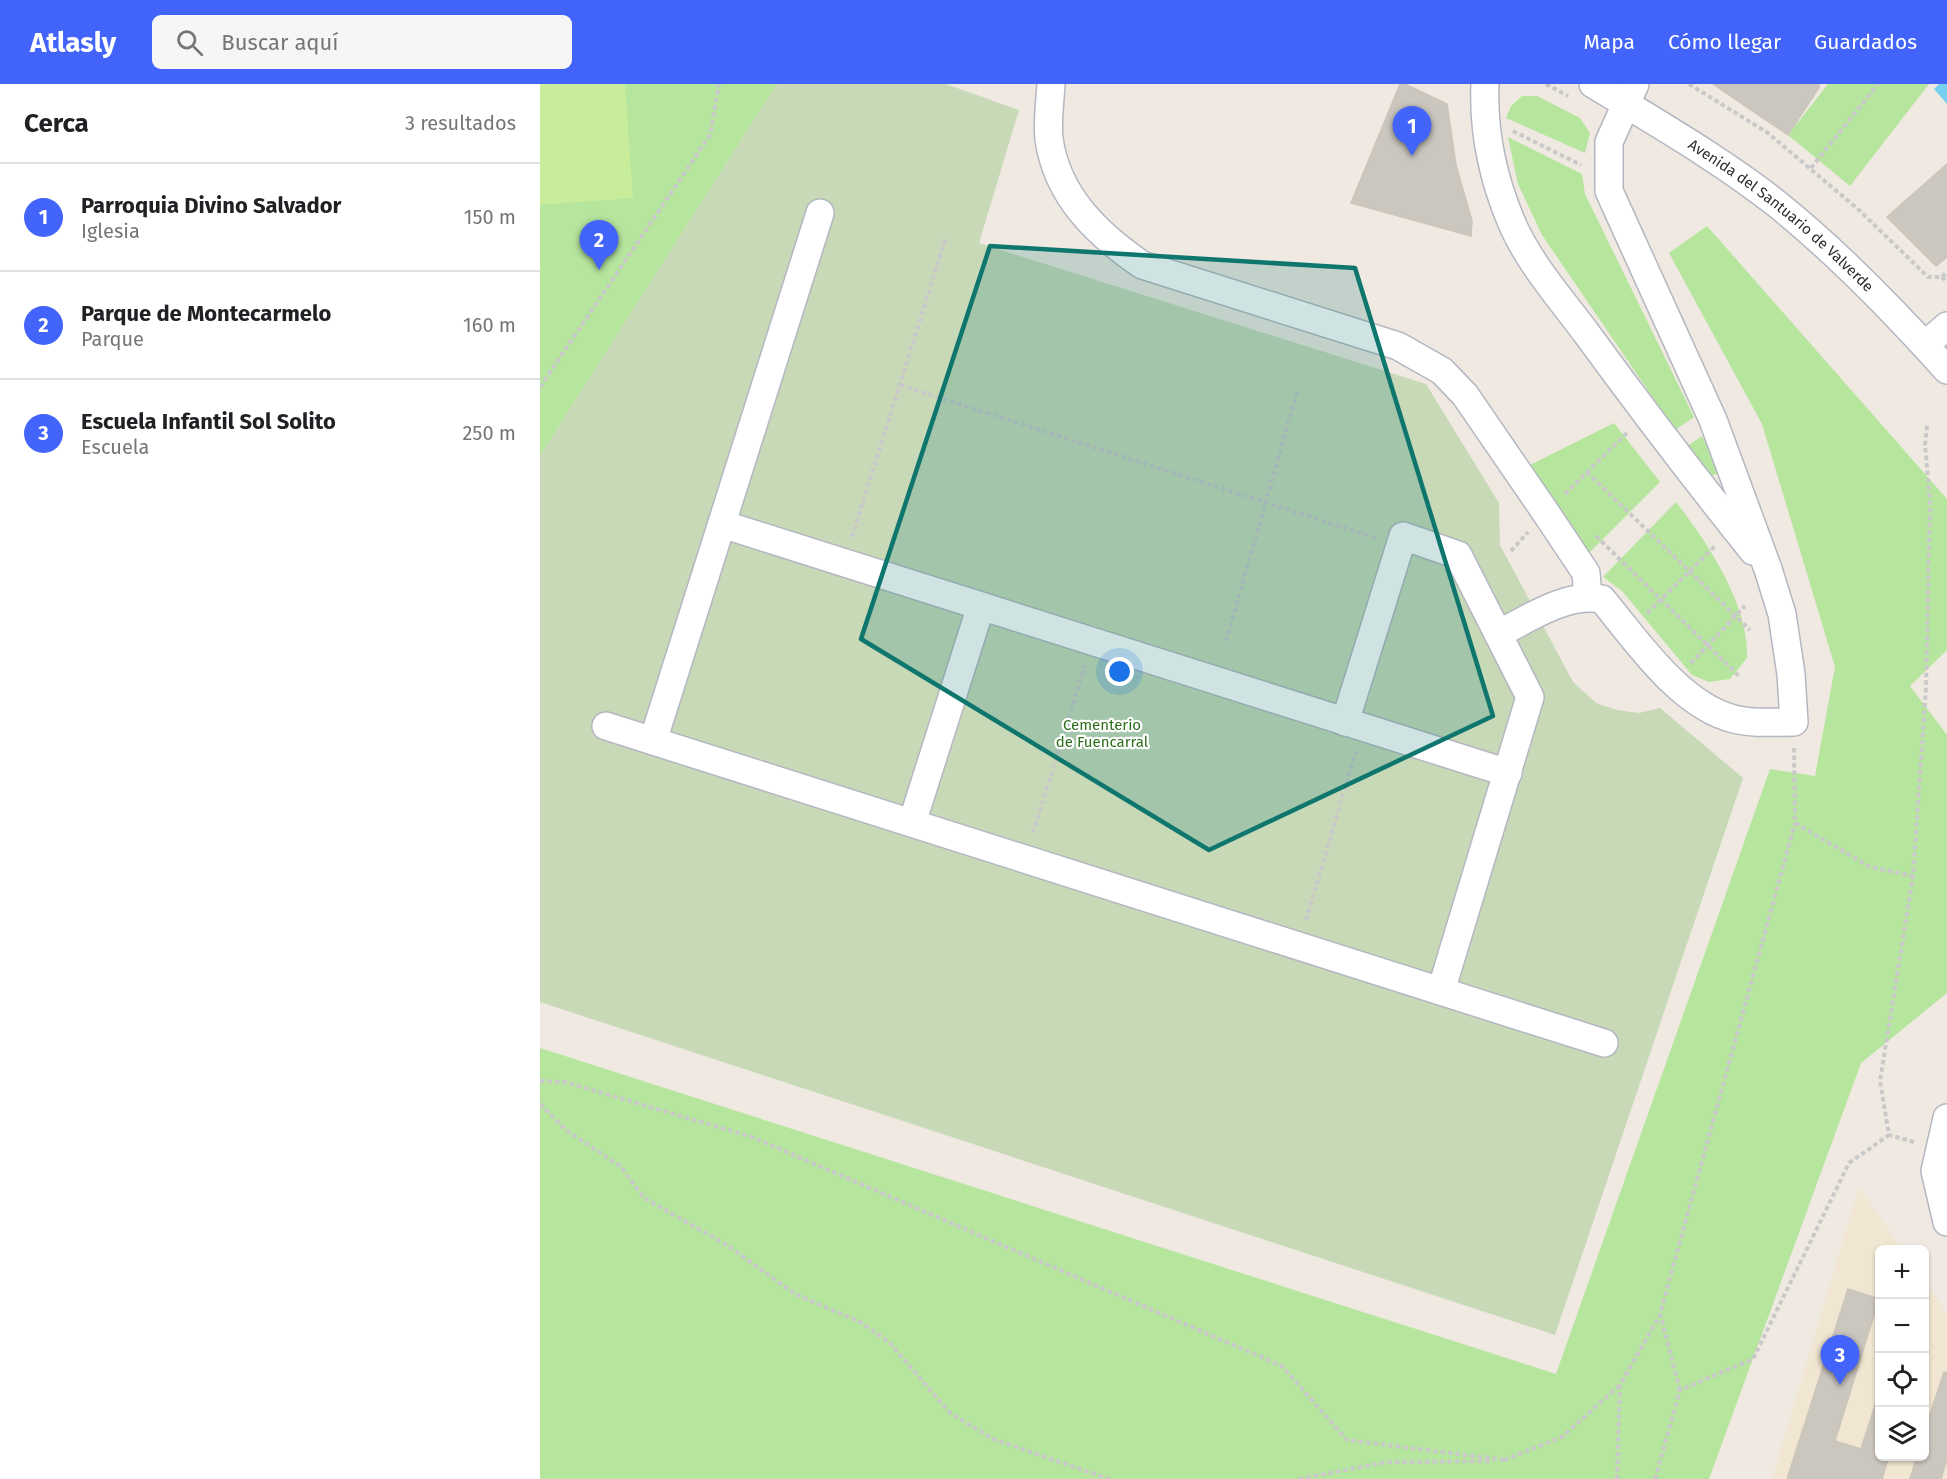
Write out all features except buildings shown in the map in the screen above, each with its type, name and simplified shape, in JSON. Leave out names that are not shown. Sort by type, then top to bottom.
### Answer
[{"type":"street","points":[[1051,84],[1049,139],[1062,183],[1082,213],[1106,241],[1142,265],[1398,346],[1442,371],[1465,395],[1586,573],[1588,597]]},
{"type":"street","points":[[1485,84],[1484,116],[1497,182],[1512,223],[1532,260],[1669,446],[1768,570]]},
{"type":"street","name":"Avenida del Santuario de Valverde","points":[[1593,84],[1630,94],[1689,143],[1777,204],[1837,259],[1925,345],[1947,370]]},
{"type":"street","points":[[1498,634],[1568,600],[1588,597],[1602,599],[1663,673],[1701,703],[1733,719],[1794,722],[1791,674],[1782,614],[1768,570],[1713,420],[1609,191],[1609,142],[1630,94]]},
{"type":"street","points":[[653,741],[820,213]]},
{"type":"street","points":[[1925,345],[1947,326]]},
{"type":"street","points":[[722,524],[1508,773]]},
{"type":"street","points":[[1354,725],[1403,536],[1458,555],[1530,697],[1441,991]]},
{"type":"street","points":[[912,823],[981,606]]},
{"type":"street","points":[[606,726],[1604,1043]]},
{"type":"street","points":[[1947,1118],[1938,1149],[1935,1171],[1947,1222]]},
{"type":"path","points":[[540,387],[710,135],[719,84]]},
{"type":"path","points":[[1546,84],[1569,96]]},
{"type":"path","points":[[1689,84],[1768,133],[1811,168],[1928,277],[1942,277],[1947,272]]},
{"type":"path","points":[[1811,168],[1878,84]]},
{"type":"path","points":[[1504,127],[1583,166]]},
{"type":"path","points":[[844,563],[946,237]]},
{"type":"path","points":[[1942,277],[1947,282]]},
{"type":"path","points":[[900,385],[1265,505],[1400,545]]},
{"type":"path","points":[[1226,641],[1298,390]]},
{"type":"path","points":[[1888,1135],[1880,1081],[1913,876],[1926,688],[1930,501],[1924,445],[1927,425]]},
{"type":"path","points":[[1511,551],[1628,431]]},
{"type":"path","points":[[1587,472],[1750,630]]},
{"type":"path","points":[[1593,533],[1739,676]]},
{"type":"path","points":[[1640,621],[1715,546]]},
{"type":"path","points":[[1689,665],[1744,606]]},
{"type":"path","points":[[1025,859],[1092,642]]},
{"type":"path","points":[[1299,1479],[1387,1462],[1505,1460],[1562,1437],[1620,1385],[1660,1314],[1795,823],[1794,722]]},
{"type":"path","points":[[1298,946],[1354,725]]},
{"type":"path","points":[[1795,823],[1870,867],[1913,876]]},
{"type":"path","points":[[540,1081],[565,1082],[752,1137],[1282,1366],[1347,1440],[1505,1460]]},
{"type":"path","points":[[540,1104],[566,1130],[620,1166],[644,1198],[727,1245],[795,1294],[860,1322],[889,1342],[950,1413],[993,1439],[1109,1479]]},
{"type":"path","points":[[1888,1135],[1938,1149]]},
{"type":"path","points":[[1680,1390],[1752,1359],[1849,1163],[1888,1135]]},
{"type":"path","points":[[1655,1479],[1680,1390],[1660,1314]]},
{"type":"path","points":[[1617,1479],[1620,1385]]},
{"type":"highlighted area","points":[[990,246],[1355,268],[1493,716],[1209,850],[861,639]]},
{"type":"shaded area","points":[[1859,1187],[1899,1245],[1875,1245],[1875,1461],[1929,1461],[1929,1287],[1947,1314],[1947,1479],[1772,1479]]},
{"type":"green space","points":[[540,84],[777,84],[540,456]]},
{"type":"green space","points":[[540,84],[625,84],[633,198],[540,205]]},
{"type":"green space","name":"Cementerio de Fuencarral","points":[[777,84],[946,84],[1019,110],[979,243],[1426,384],[1499,503],[1500,545],[1573,682],[1596,703],[1617,710],[1639,713],[1660,708],[1743,778],[1555,1335],[540,1002],[540,456]]},
{"type":"green space","points":[[1828,84],[1929,84],[1850,186],[1788,135]]},
{"type":"green space","points":[[1522,96],[1537,96],[1580,118],[1590,133],[1585,153],[1506,118],[1511,106]]},
{"type":"green space","points":[[1508,137],[1582,174],[1585,194],[1694,417],[1675,430],[1542,235],[1518,184]]},
{"type":"green space","points":[[1707,226],[1947,499],[1947,650],[1910,686],[1947,735],[1947,993],[1861,1063],[1709,1479],[540,1479],[540,1048],[1556,1374],[1770,769],[1815,776],[1835,667],[1762,424],[1669,253]]},
{"type":"green space","points":[[1614,423],[1660,482],[1586,556],[1528,466]]},
{"type":"green space","points":[[1702,436],[1717,468],[1717,474],[1707,477],[1687,446]]},
{"type":"green space","points":[[1676,502],[1713,555],[1734,596],[1741,617],[1746,638],[1747,658],[1730,679],[1709,682],[1692,675],[1622,591],[1603,577]]},
{"type":"water","points":[[1939,84],[1947,84],[1947,104],[1934,89]]},
{"type":"place","name":"Parroquia Divino Salvador","points":[[1412,156]]},
{"type":"place","name":"Parque de Montecarmelo","points":[[599,270]]},
{"type":"place","name":"Escuela Infantil Sol Solito","points":[[1840,1385]]}]
